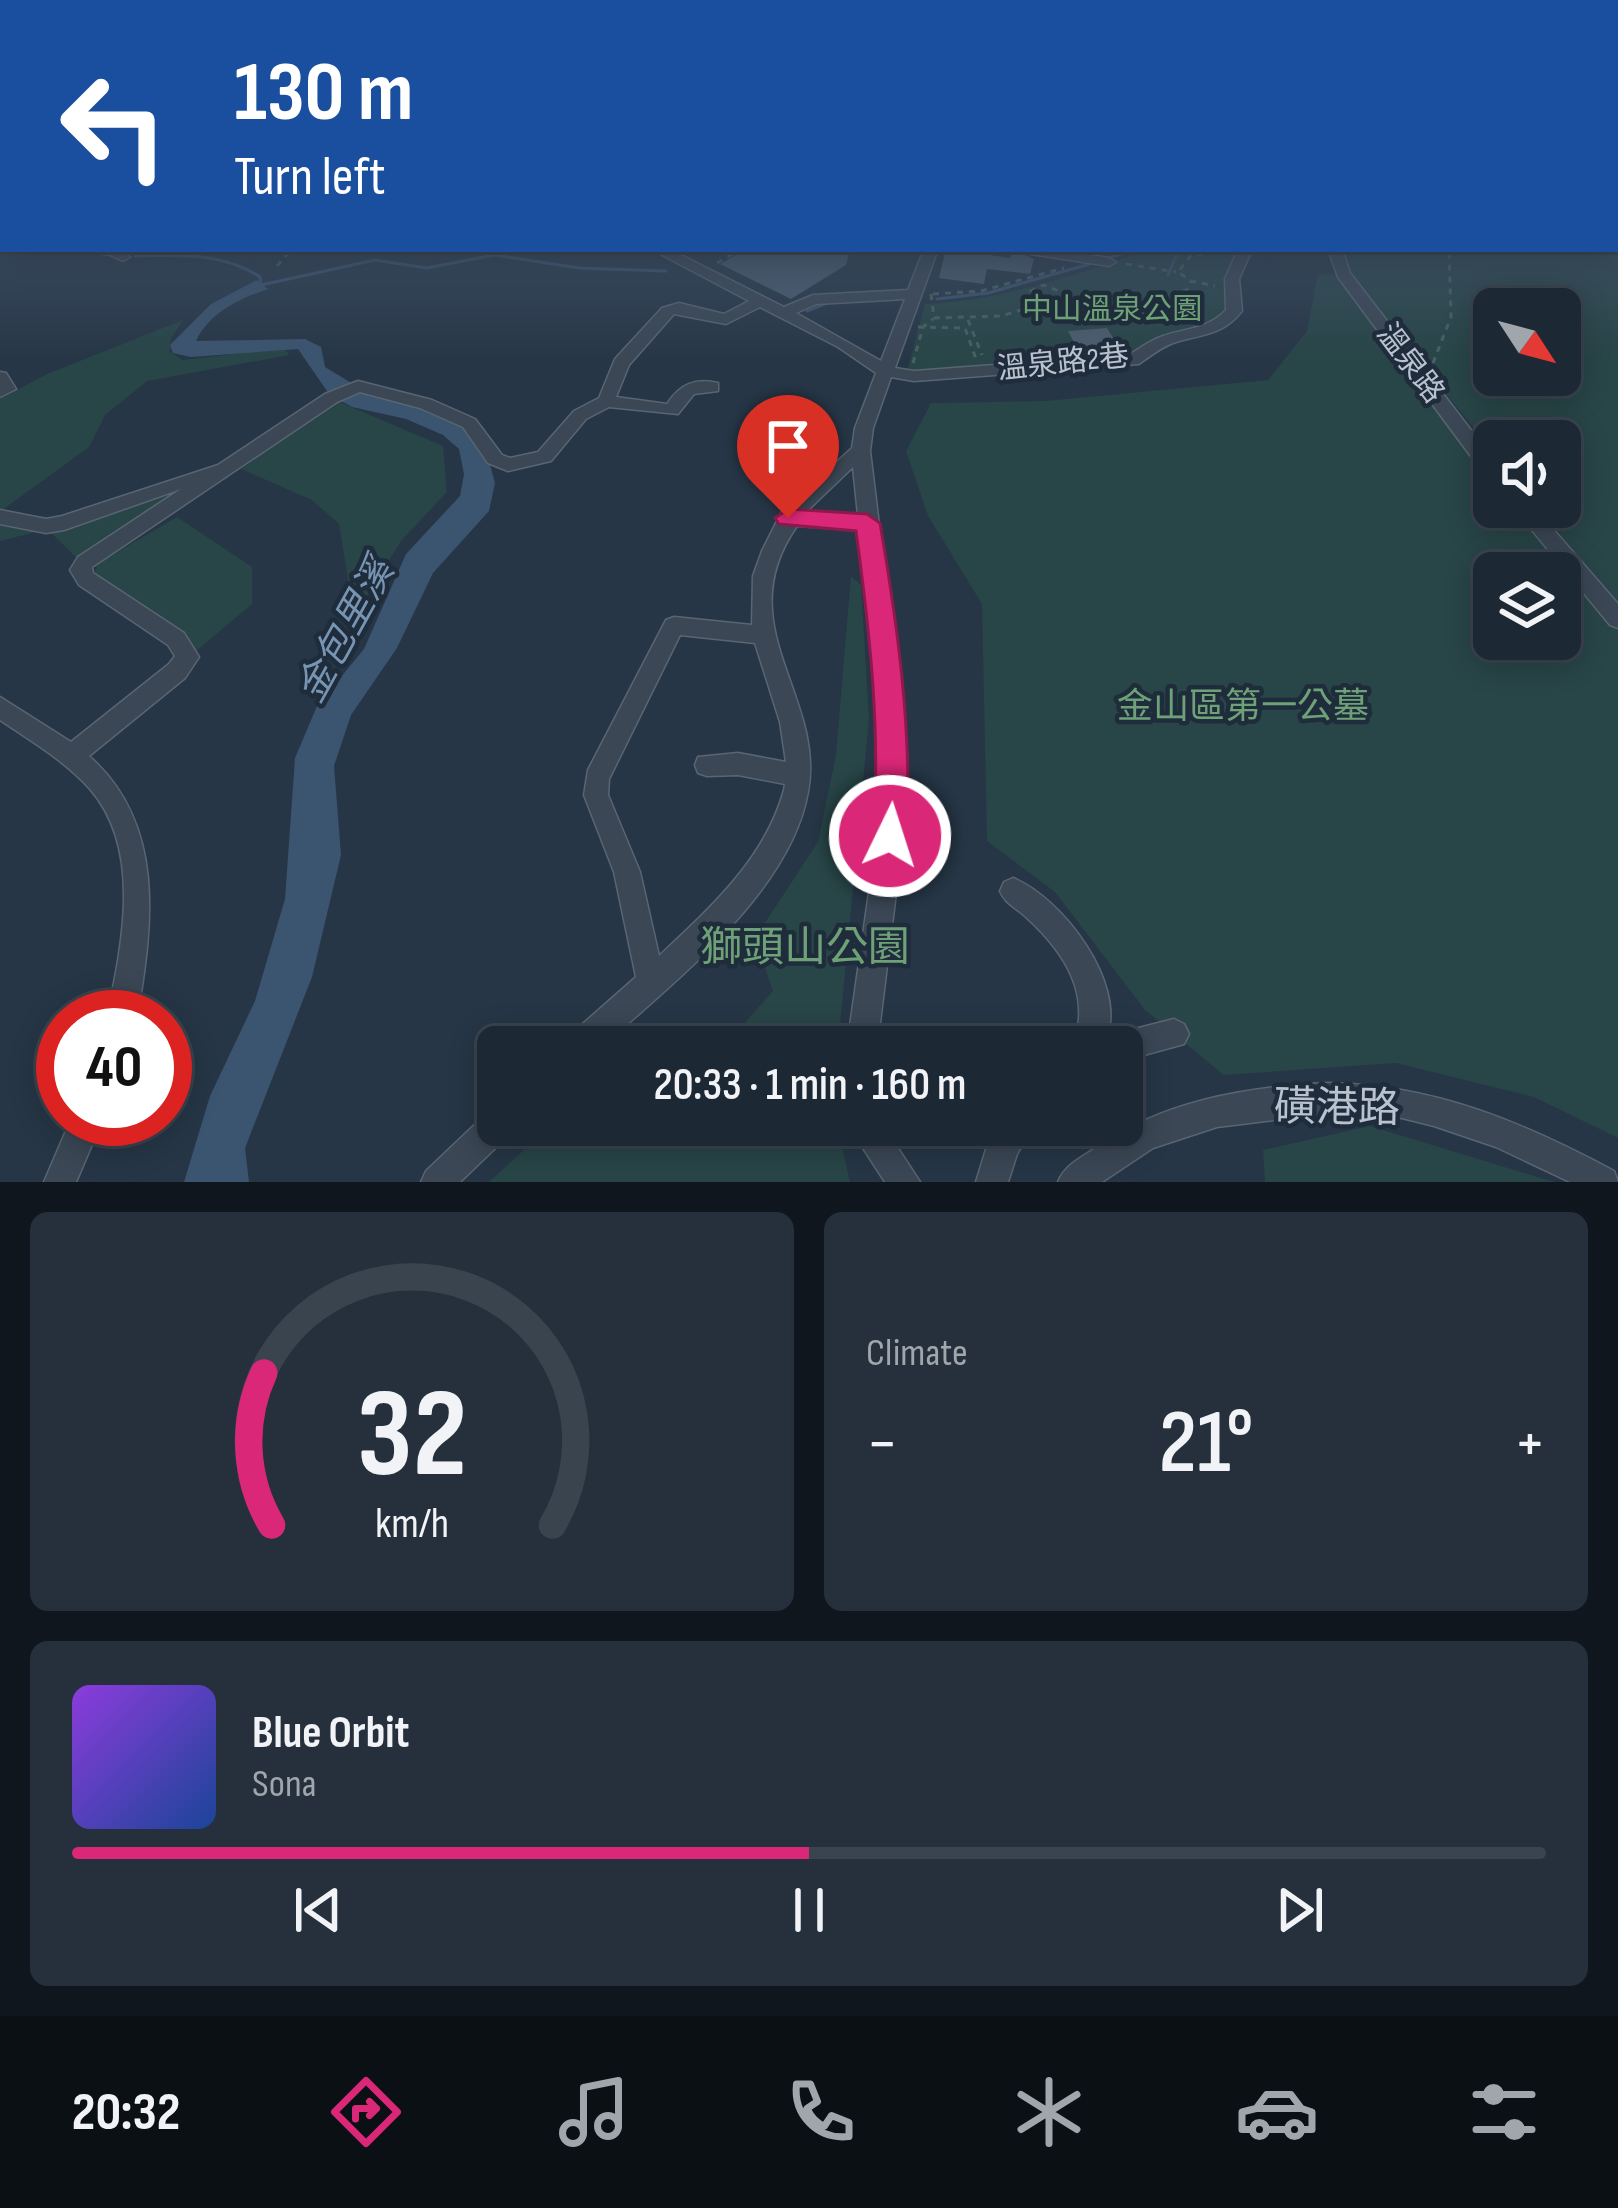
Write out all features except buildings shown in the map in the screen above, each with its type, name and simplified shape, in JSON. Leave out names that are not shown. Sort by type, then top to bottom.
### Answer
[{"type":"street","points":[[111,252],[123,257]]},
{"type":"street","points":[[666,252],[730,277],[760,301],[844,344],[884,371]]},
{"type":"street","points":[[865,1026],[890,836],[895,754],[887,650],[861,451],[864,428],[930,252]]},
{"type":"street","points":[[1044,252],[1098,260]]},
{"type":"street","name":"溫泉路2巷","points":[[884,371],[907,374],[1133,360],[1164,340],[1207,334],[1223,326],[1234,311],[1232,279],[1244,252]]},
{"type":"street","name":"溫泉路","points":[[1336,252],[1343,274],[1473,445]]},
{"type":"street","points":[[784,314],[813,300],[913,294]]},
{"type":"street","points":[[606,401],[621,363],[668,311],[679,308],[726,319],[760,301]]},
{"type":"street","points":[[0,377],[7,389],[0,392]]},
{"type":"street","points":[[71,756],[188,657],[176,639],[86,579],[80,570],[331,398],[358,386],[425,404],[469,423],[495,459],[508,465],[544,457],[580,415],[606,401],[672,410],[695,385],[712,388]]},
{"type":"street","points":[[603,1026],[768,858],[790,816],[798,733],[763,635],[760,602],[774,541],[788,518],[816,485],[861,451]]},
{"type":"street","points":[[0,517],[46,526],[64,523],[232,464]]},
{"type":"street","points":[[788,518],[867,523]]},
{"type":"street","points":[[1541,528],[1618,619]]},
{"type":"street","points":[[651,981],[627,872],[596,795],[597,778],[674,626],[763,635]]},
{"type":"street","points":[[0,707],[71,756],[105,788],[125,826],[135,874],[126,990]]},
{"type":"street","points":[[707,765],[738,764],[796,776]]},
{"type":"street","points":[[1013,891],[1035,901],[1067,940],[1095,999],[1097,1026]]},
{"type":"street","points":[[1143,1041],[1174,1034]]},
{"type":"street","name":"磺港路","points":[[1074,1182],[1149,1133],[1234,1107],[1339,1099],[1429,1108],[1520,1140],[1604,1182]]},
{"type":"street","points":[[437,1182],[477,1144]]},
{"type":"street","points":[[60,1182],[75,1146]]},
{"type":"street","points":[[879,1146],[904,1182]]},
{"type":"street","points":[[992,1182],[1003,1146]]},
{"type":"path","points":[[277,266],[289,252]]},
{"type":"path","points":[[713,266],[737,252]]},
{"type":"path","points":[[1174,271],[1190,252]]},
{"type":"path","points":[[1430,388],[1433,356],[1451,317],[1449,252]]},
{"type":"path","points":[[934,318],[932,294],[981,291],[1098,260],[1174,271],[1191,281],[1235,289]]},
{"type":"path","points":[[907,374],[923,327],[934,318],[1001,316],[1033,305],[1127,304],[1142,297],[1174,296],[1187,290],[1191,281]]},
{"type":"path","points":[[1033,305],[1030,291],[1043,285],[1094,304]]},
{"type":"path","points":[[967,318],[984,369]]},
{"type":"path","points":[[900,328],[964,328],[984,369]]},
{"type":"green space","name":"中山溫泉公園","points":[[1142,252],[1240,252],[1225,290],[1232,294],[1216,319],[1126,356],[914,372],[908,368],[925,304],[1011,292]]},
{"type":"green space","points":[[1341,252],[1618,252],[1618,604],[1581,559],[1581,552],[1575,552],[1555,528],[1581,528],[1581,420],[1473,420],[1473,427],[1349,275]]},
{"type":"green space","name":"金山區第一公墓","points":[[1318,274],[1339,275],[1473,455],[1473,528],[1533,528],[1554,552],[1473,552],[1473,660],[1581,660],[1581,583],[1618,626],[1618,1138],[1534,1097],[1396,1063],[1224,1075],[1145,1010],[1055,892],[987,841],[982,604],[928,516],[906,451],[931,403],[1045,401],[1268,380],[1307,331]]},
{"type":"green space","points":[[183,320],[171,338],[170,352],[183,360],[285,348],[289,355],[147,381],[105,415],[89,447],[1,511],[57,518],[32,533],[0,541],[0,399],[47,374]]},
{"type":"green space","points":[[337,401],[443,446],[447,492],[401,541],[354,617],[339,524],[312,500],[241,469]]},
{"type":"green space","points":[[205,482],[78,559],[51,533]]},
{"type":"green space","points":[[177,517],[252,567],[252,604],[194,653],[94,577],[97,564]]},
{"type":"green space","name":"獅頭山公園","points":[[851,576],[861,585],[869,719],[840,1026],[742,1026],[773,991],[755,938],[818,842],[836,755]]},
{"type":"green space","points":[[1370,1126],[1554,1182],[1265,1182],[1263,1150]]},
{"type":"green space","points":[[528,1146],[842,1146],[850,1182],[489,1182]]},
{"type":"water","name":"金包里溪","points":[[257,280],[268,289],[226,308],[196,341],[305,339],[321,347],[325,367],[371,395],[425,407],[465,427],[487,454],[495,483],[489,511],[433,573],[397,648],[351,715],[334,766],[341,855],[312,977],[245,1148],[249,1182],[184,1182],[210,1096],[255,1001],[285,899],[295,758],[317,706],[364,649],[406,554],[460,496],[464,474],[459,449],[443,435],[406,419],[352,407],[329,394],[298,349],[191,357],[173,353],[170,345],[211,304]]},
{"type":"waterway","points":[[101,252],[115,255]]},
{"type":"waterway","name":"金包里溪","points":[[1104,259],[1128,252]]},
{"type":"waterway","points":[[1168,275],[1178,252]]},
{"type":"waterway","name":"金包里溪","points":[[135,256],[215,259],[246,269],[260,277],[261,285],[375,260],[427,268],[494,255],[580,268],[666,271]]},
{"type":"waterway","name":"金包里溪","points":[[937,299],[988,293],[1093,263]]},
{"type":"waterway","name":"金包里溪","points":[[807,311],[827,303]]},
{"type":"route","points":[[788,518],[867,523],[887,650],[895,754],[890,836]]}]
